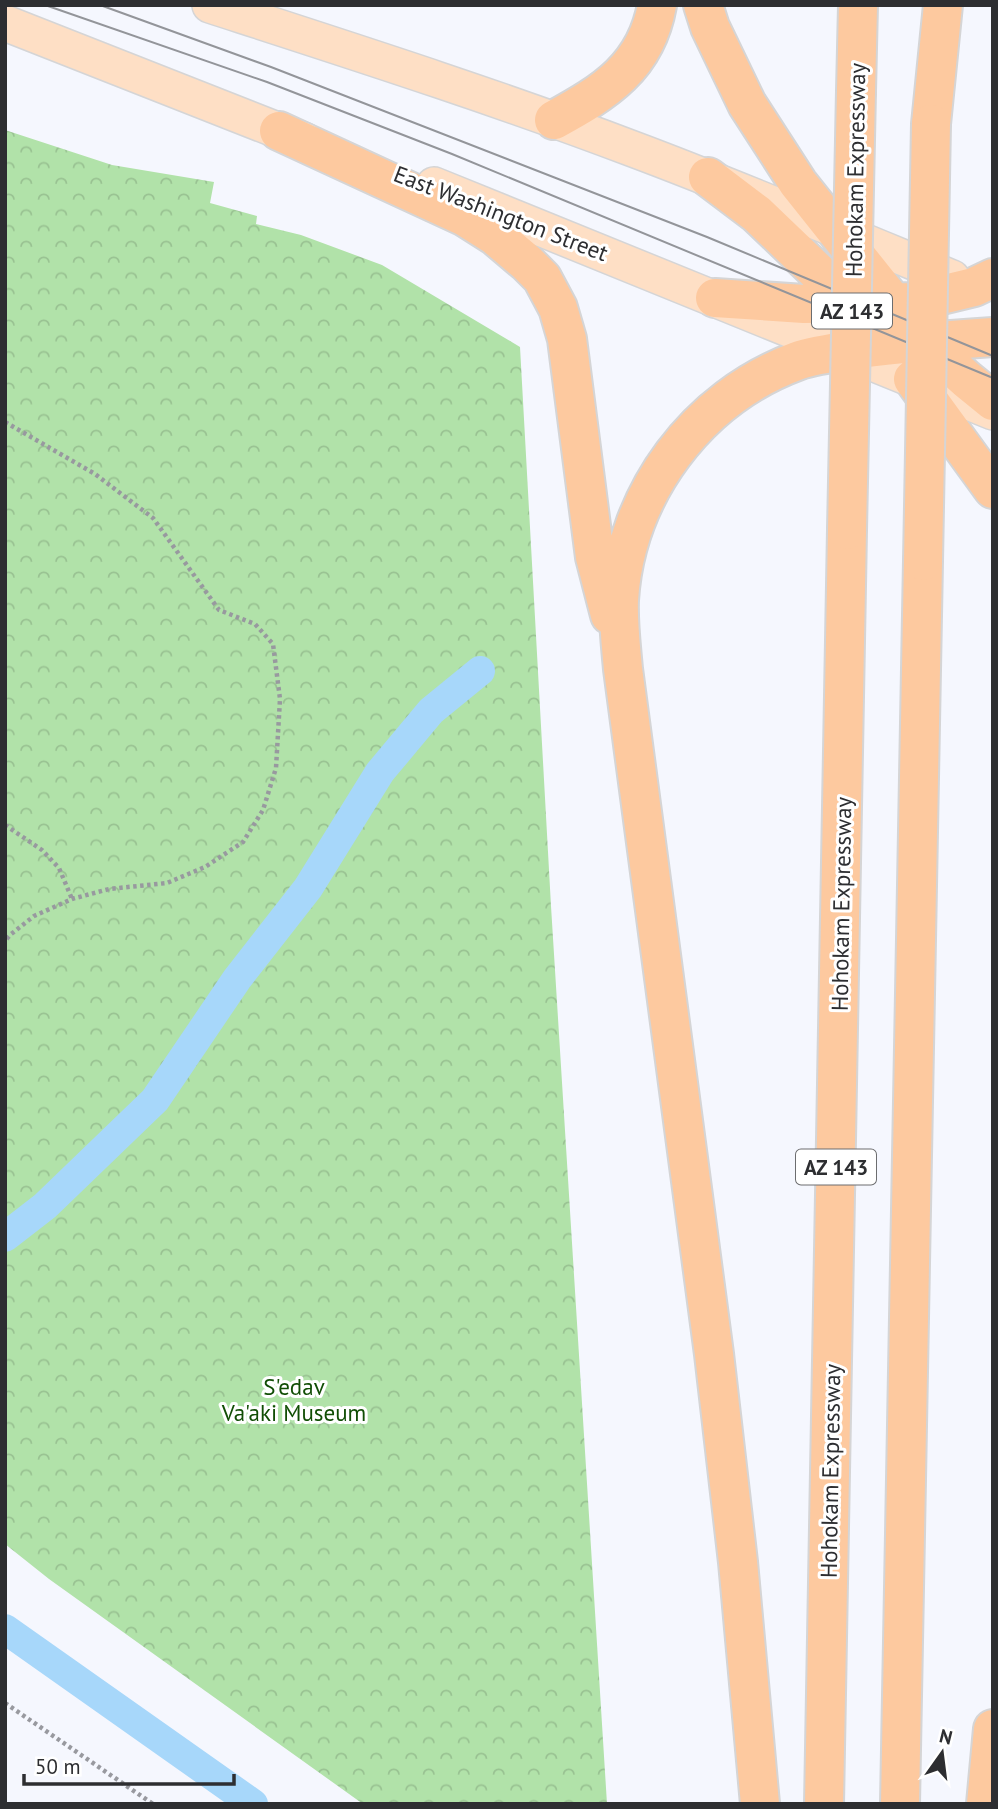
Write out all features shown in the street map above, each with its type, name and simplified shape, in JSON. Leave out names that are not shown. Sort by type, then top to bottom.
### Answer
[{"type":"highway","points":[[554,120],[591,99],[624,73],[643,49],[657,5]]},
{"type":"highway","points":[[703,5],[710,27],[747,104],[798,183],[924,341],[993,401]]},
{"type":"highway","name":"Hohokam Expressway","points":[[824,1804],[858,5]]},
{"type":"highway","points":[[900,1804],[931,124],[930,5]]},
{"type":"highway","points":[[931,124],[943,5]]},
{"type":"highway","points":[[279,131],[472,222],[495,236],[542,278],[558,308],[567,339],[596,557],[623,669]]},
{"type":"highway","points":[[708,177],[757,214],[850,303],[915,381],[993,489]]},
{"type":"highway","points":[[715,298],[804,304],[893,303],[912,302],[987,287]]},
{"type":"highway","points":[[760,1804],[738,1562],[714,1354],[623,669],[620,600],[627,549],[643,506],[665,465],[680,444],[715,409],[757,380],[799,361],[843,352],[924,341],[993,337]]},
{"type":"highway","points":[[986,1804],[993,1729]]},
{"type":"main road","points":[[210,5],[554,120],[708,177],[987,287]]},
{"type":"main road","name":"East Washington Street","points":[[5,23],[279,131],[440,187],[993,412]]},
{"type":"path","points":[[5,422],[95,474],[153,519],[219,610],[255,624],[273,644],[280,699],[276,768],[263,810],[243,842],[205,867],[167,883],[109,888],[72,899],[34,916],[5,941]]},
{"type":"path","points":[[5,825],[42,850],[59,868],[72,899]]},
{"type":"path","points":[[5,1703],[153,1804]]},
{"type":"green space","name":"S'edav Va'aki Museum","points":[[5,130],[112,165],[214,182],[210,203],[257,216],[256,224],[301,235],[382,265],[520,347],[551,906],[607,1804],[363,1804],[49,1579],[5,1544]]},
{"type":"waterway","points":[[5,1237],[45,1206],[155,1100],[237,979],[308,888],[380,772],[431,711],[480,671]]},
{"type":"waterway","points":[[5,1629],[253,1804]]},
{"type":"tram line","points":[[45,5],[267,82],[452,154],[993,378]]},
{"type":"tram line","points":[[100,5],[271,67],[707,237],[993,356]]}]
